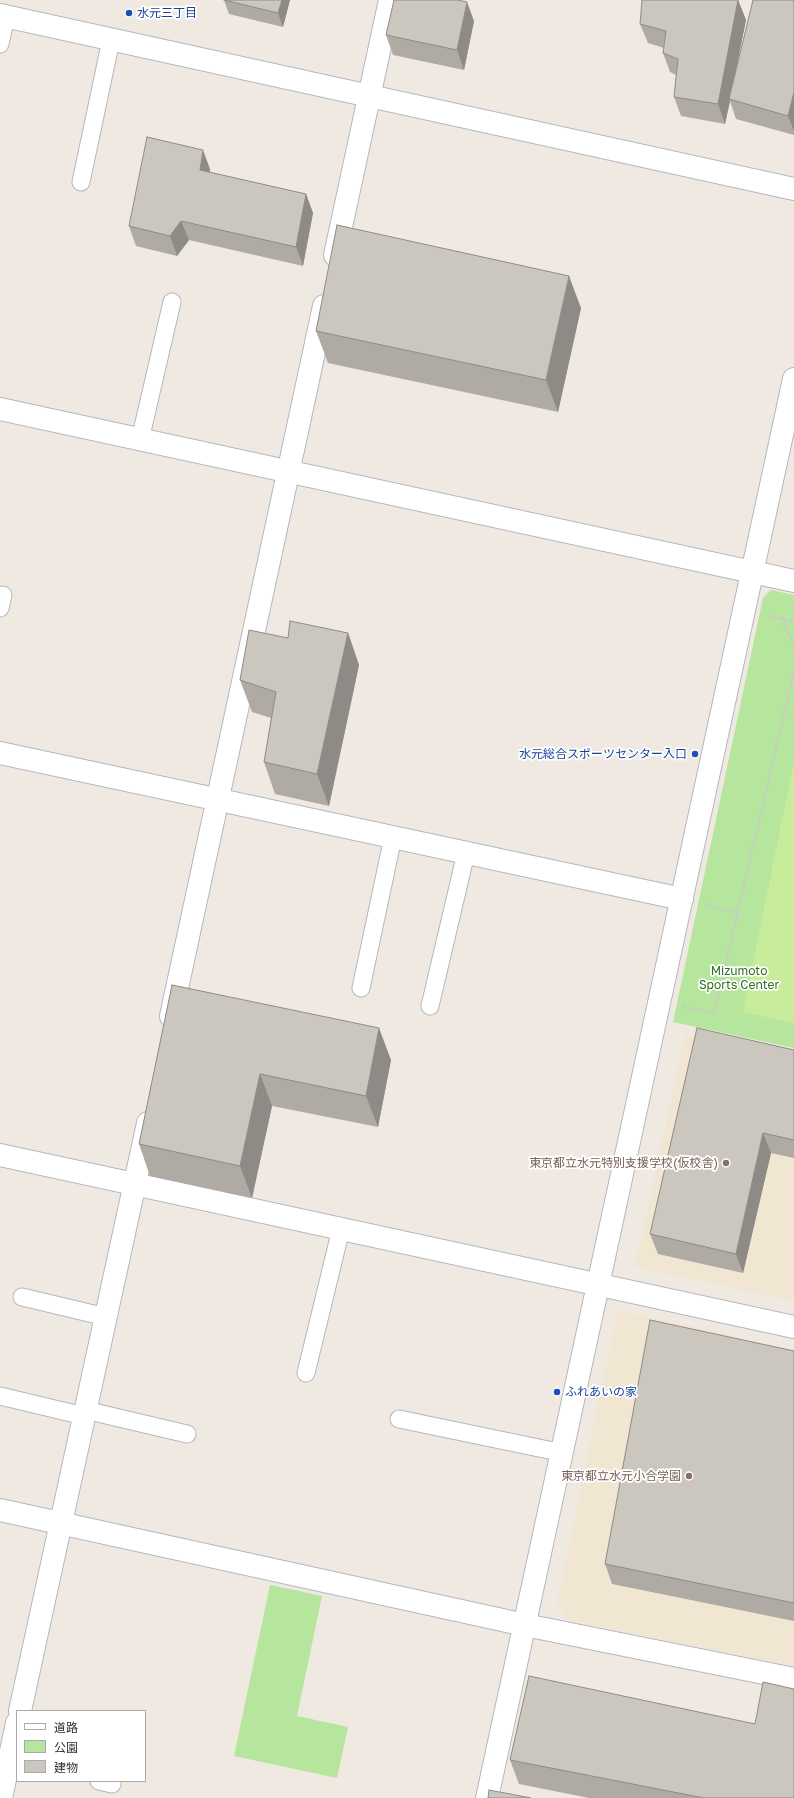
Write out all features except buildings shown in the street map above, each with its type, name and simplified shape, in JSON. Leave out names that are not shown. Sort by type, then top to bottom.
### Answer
[{"type":"street","points":[[166,1039],[390,0]]},
{"type":"street","points":[[3,16],[794,189]]},
{"type":"street","points":[[487,1798],[600,1284],[794,379]]},
{"type":"street","points":[[0,408],[140,440],[794,581]]},
{"type":"street","points":[[0,753],[682,899]]},
{"type":"street","points":[[20,1710],[153,1101]]},
{"type":"street","points":[[0,1155],[794,1326]]},
{"type":"street","points":[[0,1510],[525,1625],[794,1679]]},
{"type":"street","points":[[1,1798],[13,1763],[16,1733]]},
{"type":"lane","points":[[0,44],[3,16]]},
{"type":"lane","points":[[81,182],[111,40]]},
{"type":"lane","points":[[140,440],[172,302]]},
{"type":"lane","points":[[361,988],[393,837]]},
{"type":"lane","points":[[430,1006],[466,853]]},
{"type":"lane","points":[[306,1373],[341,1229]]},
{"type":"lane","points":[[22,1298],[106,1317]]},
{"type":"lane","points":[[0,1396],[187,1434]]},
{"type":"lane","points":[[399,1419],[563,1454]]},
{"type":"path","points":[[782,618],[794,646]]},
{"type":"path","points":[[660,1002],[714,1013],[794,672]]},
{"type":"path","points":[[682,899],[738,912]]},
{"type":"shaded area","name":"東京都立水元特別支援学校(仮校舎)","points":[[685,1035],[794,1058],[794,1301],[635,1267]]},
{"type":"shaded area","name":"東京都立水元小合学園","points":[[618,1310],[794,1350],[794,1666],[567,1620],[557,1603]]},
{"type":"green space","name":"Mizumoto Sports Center","points":[[771,590],[794,595],[794,1048],[673,1022],[763,598]]},
{"type":"green space","points":[[794,761],[794,1023],[743,1012]]},
{"type":"green space","points":[[270,1585],[322,1596],[297,1716],[348,1727],[337,1778],[234,1756]]},
{"type":"place","name":"水元三丁目","points":[[129,13]]},
{"type":"place","name":"水元総合スポーツセンター入口","points":[[695,754]]},
{"type":"place","name":"東京都立水元特別支援学校(仮校舎)","points":[[726,1163]]},
{"type":"place","name":"ふれあいの家","points":[[557,1392]]},
{"type":"place","name":"東京都立水元小合学園","points":[[689,1476]]}]
